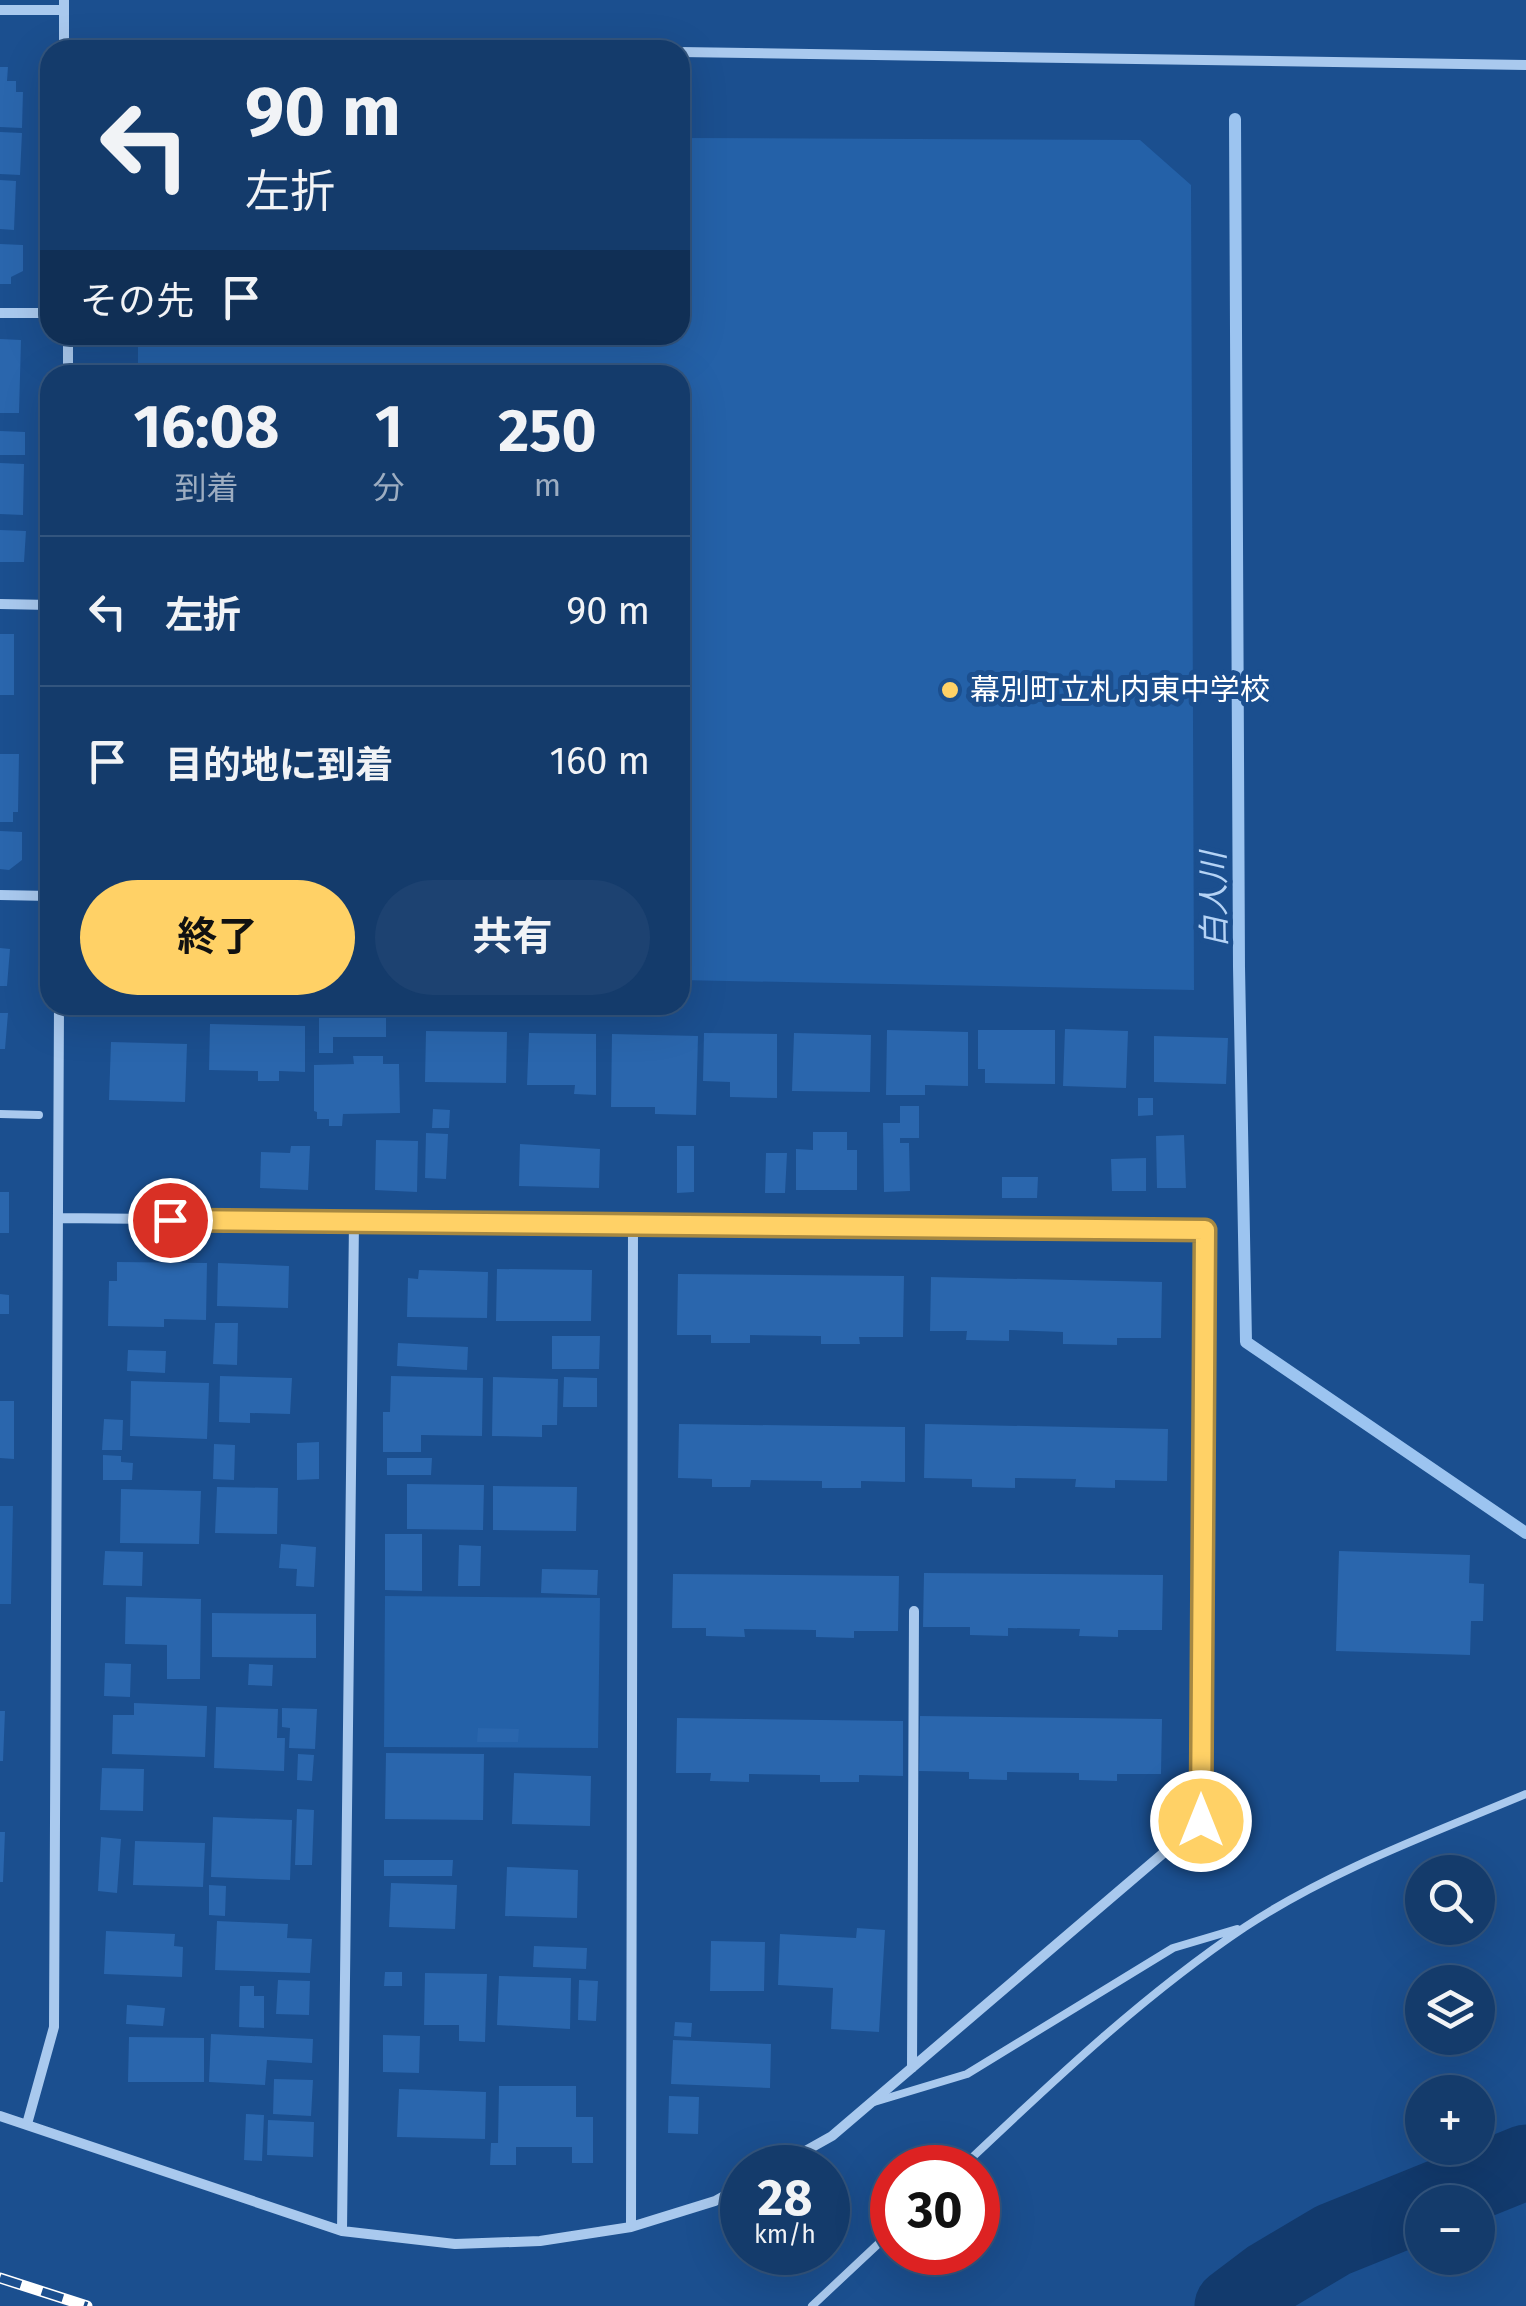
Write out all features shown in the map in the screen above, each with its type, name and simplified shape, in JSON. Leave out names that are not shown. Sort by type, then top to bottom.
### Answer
[{"type":"street","points":[[0,10],[64,5],[64,40]]},
{"type":"street","points":[[690,52],[1526,66]]},
{"type":"street","points":[[0,313],[40,313]]},
{"type":"street","points":[[0,604],[40,604]]},
{"type":"street","points":[[0,895],[40,896]]},
{"type":"street","points":[[27,2124],[54,2027],[59,1015]]},
{"type":"street","points":[[60,1218],[1205,1230],[1201,1821],[832,2136],[816,2145]]},
{"type":"street","points":[[342,2232],[354,1222]]},
{"type":"street","points":[[631,2227],[633,1224]]},
{"type":"street","points":[[912,2068],[914,1611]]},
{"type":"street","points":[[0,2116],[342,2232],[455,2244],[540,2241],[631,2227],[720,2198]]},
{"type":"lane","points":[[0,1114],[39,1115]]},
{"type":"lane","points":[[985,2145],[1062,2074],[1246,1926],[1363,1862],[1526,1794]]},
{"type":"lane","points":[[871,2103],[967,2074],[1174,1948],[1246,1926]]},
{"type":"lane","points":[[812,2306],[870,2252]]},
{"type":"shaded area","name":"幕別町立札内東中学校","points":[[690,138],[1140,140],[1191,185],[1194,990],[690,980],[690,365],[138,365],[138,345],[690,345]]},
{"type":"shaded area","points":[[0,1506],[13,1506],[11,1604],[0,1604]]},
{"type":"shaded area","points":[[385,1596],[600,1598],[598,1748],[384,1747]]},
{"type":"building","points":[[0,67],[8,67],[7,81],[16,81],[16,92],[23,92],[22,128],[0,127]]},
{"type":"building","points":[[0,132],[22,133],[20,175],[0,174]]},
{"type":"building","points":[[0,180],[16,181],[14,230],[0,229]]},
{"type":"building","points":[[0,244],[23,245],[23,271],[11,277],[11,284],[0,284]]},
{"type":"building","points":[[0,339],[21,340],[19,413],[0,413]]},
{"type":"building","points":[[0,431],[25,432],[25,455],[0,455]]},
{"type":"building","points":[[0,463],[24,464],[23,515],[0,514]]},
{"type":"building","points":[[0,530],[26,531],[24,562],[0,562]]},
{"type":"building","points":[[0,634],[14,634],[14,695],[0,695]]},
{"type":"building","points":[[0,754],[19,754],[18,812],[13,812],[13,822],[0,822]]},
{"type":"building","points":[[0,831],[22,832],[22,860],[9,870],[0,869]]},
{"type":"building","points":[[0,948],[10,949],[7,986],[0,986]]},
{"type":"building","points":[[0,1013],[8,1013],[5,1049],[0,1049]]},
{"type":"building","points":[[319,1018],[386,1018],[386,1037],[333,1037],[333,1053],[319,1053]]},
{"type":"building","points":[[210,1024],[305,1026],[305,1072],[279,1071],[279,1081],[258,1081],[258,1071],[209,1070]]},
{"type":"building","points":[[1065,1029],[1128,1031],[1126,1088],[1063,1086]]},
{"type":"building","points":[[887,1030],[968,1032],[968,1086],[925,1085],[925,1095],[886,1095]]},
{"type":"building","points":[[978,1030],[1055,1030],[1055,1084],[985,1083],[985,1069],[978,1069]]},
{"type":"building","points":[[426,1031],[507,1032],[506,1083],[425,1082]]},
{"type":"building","points":[[529,1033],[596,1034],[596,1095],[574,1094],[575,1085],[527,1085]]},
{"type":"building","points":[[704,1033],[777,1034],[777,1098],[730,1097],[730,1082],[703,1081]]},
{"type":"building","points":[[794,1033],[871,1035],[870,1092],[792,1091]]},
{"type":"building","points":[[612,1034],[698,1036],[696,1115],[655,1114],[655,1107],[611,1107]]},
{"type":"building","points":[[1154,1036],[1228,1038],[1226,1084],[1154,1082]]},
{"type":"building","points":[[111,1042],[187,1044],[185,1102],[109,1100]]},
{"type":"building","points":[[353,1056],[383,1056],[383,1064],[399,1064],[400,1113],[343,1114],[342,1126],[329,1126],[329,1119],[317,1119],[314,1111],[314,1065],[354,1064]]},
{"type":"building","points":[[1138,1098],[1153,1098],[1153,1115],[1138,1116]]},
{"type":"building","points":[[900,1106],[919,1106],[919,1138],[900,1138],[900,1143],[909,1143],[910,1191],[884,1192],[883,1123],[900,1123]]},
{"type":"building","points":[[433,1109],[450,1110],[449,1128],[432,1128]]},
{"type":"building","points":[[813,1132],[847,1132],[847,1150],[857,1150],[857,1190],[796,1190],[796,1149],[813,1150]]},
{"type":"building","points":[[426,1133],[448,1134],[446,1179],[425,1178]]},
{"type":"building","points":[[1184,1135],[1186,1188],[1157,1188],[1156,1136]]},
{"type":"building","points":[[376,1140],[418,1141],[417,1192],[375,1190]]},
{"type":"building","points":[[520,1144],[600,1149],[599,1188],[519,1186]]},
{"type":"building","points":[[291,1146],[310,1146],[308,1190],[260,1188],[261,1152],[290,1153]]},
{"type":"building","points":[[677,1146],[694,1146],[694,1192],[677,1193]]},
{"type":"building","points":[[766,1153],[787,1153],[785,1193],[765,1193]]},
{"type":"building","points":[[1146,1158],[1146,1191],[1112,1191],[1111,1159]]},
{"type":"building","points":[[1002,1177],[1038,1177],[1037,1198],[1002,1198]]},
{"type":"building","points":[[0,1192],[9,1192],[9,1233],[0,1233]]},
{"type":"building","points":[[117,1262],[207,1263],[206,1320],[164,1319],[164,1327],[108,1326],[109,1281],[117,1281]]},
{"type":"building","points":[[218,1263],[289,1266],[288,1308],[217,1306]]},
{"type":"building","points":[[497,1269],[592,1270],[591,1321],[496,1321]]},
{"type":"building","points":[[419,1270],[488,1272],[487,1318],[407,1317],[408,1278],[418,1279]]},
{"type":"building","points":[[678,1274],[904,1276],[903,1337],[859,1337],[860,1344],[821,1344],[821,1336],[750,1335],[750,1343],[711,1343],[711,1335],[677,1335]]},
{"type":"building","points":[[931,1277],[1162,1282],[1161,1338],[1117,1338],[1117,1345],[1063,1344],[1063,1332],[1009,1330],[1009,1341],[966,1340],[967,1331],[930,1331]]},
{"type":"building","points":[[0,1294],[9,1295],[9,1314],[0,1314]]},
{"type":"building","points":[[215,1323],[238,1323],[237,1365],[213,1364]]},
{"type":"building","points":[[552,1336],[600,1336],[599,1369],[552,1369]]},
{"type":"building","points":[[398,1343],[468,1347],[467,1370],[397,1366]]},
{"type":"building","points":[[128,1350],[166,1351],[165,1373],[127,1371]]},
{"type":"building","points":[[220,1376],[292,1378],[290,1414],[250,1413],[250,1423],[219,1422]]},
{"type":"building","points":[[391,1376],[483,1378],[482,1436],[421,1435],[421,1452],[383,1452],[383,1412],[390,1412]]},
{"type":"building","points":[[493,1377],[558,1379],[557,1425],[542,1425],[542,1437],[492,1436]]},
{"type":"building","points":[[564,1377],[597,1378],[597,1407],[563,1407]]},
{"type":"building","points":[[131,1381],[209,1383],[207,1439],[130,1436]]},
{"type":"building","points":[[0,1401],[14,1401],[14,1459],[0,1458]]},
{"type":"building","points":[[104,1419],[123,1420],[122,1450],[102,1450]]},
{"type":"building","points":[[679,1424],[905,1427],[905,1482],[861,1481],[861,1488],[822,1488],[822,1481],[751,1480],[750,1487],[712,1487],[712,1479],[678,1478]]},
{"type":"building","points":[[925,1424],[1168,1429],[1167,1481],[1115,1480],[1115,1488],[1075,1487],[1076,1479],[1015,1478],[1015,1488],[972,1487],[972,1479],[924,1478]]},
{"type":"building","points":[[319,1442],[319,1479],[297,1480],[297,1443]]},
{"type":"building","points":[[214,1444],[235,1445],[234,1480],[213,1479]]},
{"type":"building","points":[[103,1455],[121,1456],[121,1462],[133,1463],[132,1480],[103,1480]]},
{"type":"building","points":[[387,1458],[432,1458],[431,1475],[387,1475]]},
{"type":"building","points":[[407,1484],[484,1485],[483,1530],[407,1529]]},
{"type":"building","points":[[493,1486],[577,1487],[576,1531],[493,1530]]},
{"type":"building","points":[[217,1487],[278,1488],[277,1534],[215,1533]]},
{"type":"building","points":[[121,1489],[201,1491],[199,1544],[120,1543]]},
{"type":"building","points":[[385,1534],[422,1534],[422,1591],[385,1590]]},
{"type":"building","points":[[281,1544],[316,1547],[314,1587],[296,1586],[297,1569],[279,1568]]},
{"type":"building","points":[[459,1545],[481,1546],[480,1586],[458,1586]]},
{"type":"building","points":[[105,1551],[143,1552],[142,1586],[103,1585]]},
{"type":"building","points":[[1339,1551],[1470,1555],[1469,1583],[1484,1584],[1483,1621],[1471,1621],[1470,1655],[1336,1651]]},
{"type":"building","points":[[542,1569],[598,1570],[597,1595],[541,1593]]},
{"type":"building","points":[[924,1573],[1163,1575],[1162,1630],[1118,1630],[1118,1637],[1079,1636],[1080,1629],[1008,1628],[1008,1636],[970,1635],[970,1627],[923,1627]]},
{"type":"building","points":[[673,1574],[899,1576],[898,1631],[854,1631],[854,1638],[816,1637],[816,1630],[744,1629],[745,1637],[706,1636],[706,1628],[672,1628]]},
{"type":"building","points":[[126,1597],[201,1599],[200,1679],[167,1679],[167,1645],[125,1644]]},
{"type":"building","points":[[212,1613],[316,1614],[316,1658],[212,1657]]},
{"type":"building","points":[[105,1663],[131,1664],[130,1697],[104,1696]]},
{"type":"building","points":[[249,1664],[273,1665],[272,1686],[248,1685]]},
{"type":"building","points":[[134,1703],[207,1706],[205,1757],[112,1754],[113,1715],[134,1715]]},
{"type":"building","points":[[216,1707],[278,1709],[277,1738],[285,1738],[284,1771],[214,1768]]},
{"type":"building","points":[[282,1708],[317,1709],[315,1749],[289,1748],[290,1728],[282,1727]]},
{"type":"building","points":[[0,1711],[5,1711],[3,1761],[0,1761]]},
{"type":"building","points":[[920,1716],[1162,1719],[1161,1774],[1117,1774],[1117,1781],[1079,1780],[1079,1773],[1007,1772],[1007,1780],[969,1779],[969,1772],[919,1771]]},
{"type":"building","points":[[677,1718],[903,1721],[903,1776],[859,1775],[859,1782],[820,1782],[820,1775],[749,1774],[749,1782],[710,1781],[711,1773],[676,1773]]},
{"type":"building","points":[[478,1728],[519,1729],[518,1742],[477,1742]]},
{"type":"building","points":[[386,1753],[484,1754],[483,1820],[385,1819]]},
{"type":"building","points":[[298,1754],[314,1755],[312,1781],[297,1780]]},
{"type":"building","points":[[102,1768],[144,1769],[143,1811],[100,1810]]},
{"type":"building","points":[[514,1773],[591,1776],[590,1826],[512,1824]]},
{"type":"building","points":[[297,1809],[314,1810],[312,1865],[295,1865]]},
{"type":"building","points":[[213,1817],[292,1820],[290,1880],[211,1877]]},
{"type":"building","points":[[0,1832],[5,1832],[3,1882],[0,1882]]},
{"type":"building","points":[[101,1837],[121,1839],[117,1893],[98,1891]]},
{"type":"building","points":[[135,1841],[205,1843],[203,1887],[133,1885]]},
{"type":"building","points":[[384,1860],[453,1860],[452,1876],[384,1876]]},
{"type":"building","points":[[507,1867],[578,1870],[577,1918],[505,1916]]},
{"type":"building","points":[[391,1883],[457,1885],[455,1929],[389,1927]]},
{"type":"building","points":[[209,1885],[226,1886],[225,1916],[209,1915]]},
{"type":"building","points":[[217,1921],[288,1924],[287,1938],[312,1939],[310,1973],[215,1970]]},
{"type":"building","points":[[857,1928],[885,1930],[879,2032],[831,2029],[833,1988],[778,1985],[780,1934],[856,1938]]},
{"type":"building","points":[[106,1931],[175,1934],[174,1946],[183,1947],[182,1977],[104,1974]]},
{"type":"building","points":[[711,1941],[765,1942],[764,1991],[710,1991]]},
{"type":"building","points":[[534,1946],[587,1948],[586,1969],[533,1967]]},
{"type":"building","points":[[385,1972],[402,1972],[402,1986],[384,1986]]},
{"type":"building","points":[[425,1973],[487,1974],[485,2042],[459,2041],[459,2025],[424,2025]]},
{"type":"building","points":[[499,1976],[571,1978],[570,2029],[497,2025]]},
{"type":"building","points":[[278,1980],[310,1981],[309,2015],[276,2014]]},
{"type":"building","points":[[579,1980],[598,1981],[596,2021],[578,2020]]},
{"type":"building","points":[[240,1986],[254,1986],[254,1996],[264,1996],[264,2028],[239,2027]]},
{"type":"building","points":[[127,2005],[165,2008],[163,2026],[126,2024]]},
{"type":"building","points":[[675,2022],[692,2023],[691,2037],[674,2036]]},
{"type":"building","points":[[211,2034],[313,2039],[312,2063],[267,2060],[265,2085],[209,2082]]},
{"type":"building","points":[[383,2035],[420,2036],[419,2073],[383,2072]]},
{"type":"building","points":[[129,2037],[204,2038],[204,2082],[128,2082]]},
{"type":"building","points":[[673,2040],[771,2044],[770,2088],[671,2084]]},
{"type":"building","points":[[274,2079],[313,2080],[311,2116],[273,2114]]},
{"type":"building","points":[[499,2086],[576,2086],[576,2117],[593,2117],[593,2163],[572,2163],[572,2147],[516,2147],[516,2165],[490,2165],[491,2143],[498,2143]]},
{"type":"building","points":[[399,2089],[486,2092],[485,2139],[397,2137]]},
{"type":"building","points":[[669,2096],[699,2097],[698,2134],[668,2133]]},
{"type":"building","points":[[246,2114],[264,2115],[262,2161],[244,2160]]},
{"type":"building","points":[[268,2120],[314,2122],[313,2157],[267,2155]]},
{"type":"waterway","name":"白人川","points":[[1235,119],[1239,967],[1246,1342],[1526,1533]]},
{"type":"waterway","points":[[1232,2306],[1269,2278],[1333,2240],[1526,2162]]},
{"type":"railway","points":[[0,2278],[87,2306]]},
{"type":"place","name":"幕別町立札内東中学校","points":[[950,690]]},
{"type":"route","points":[[170,1220],[1205,1230],[1201,1821]]}]
